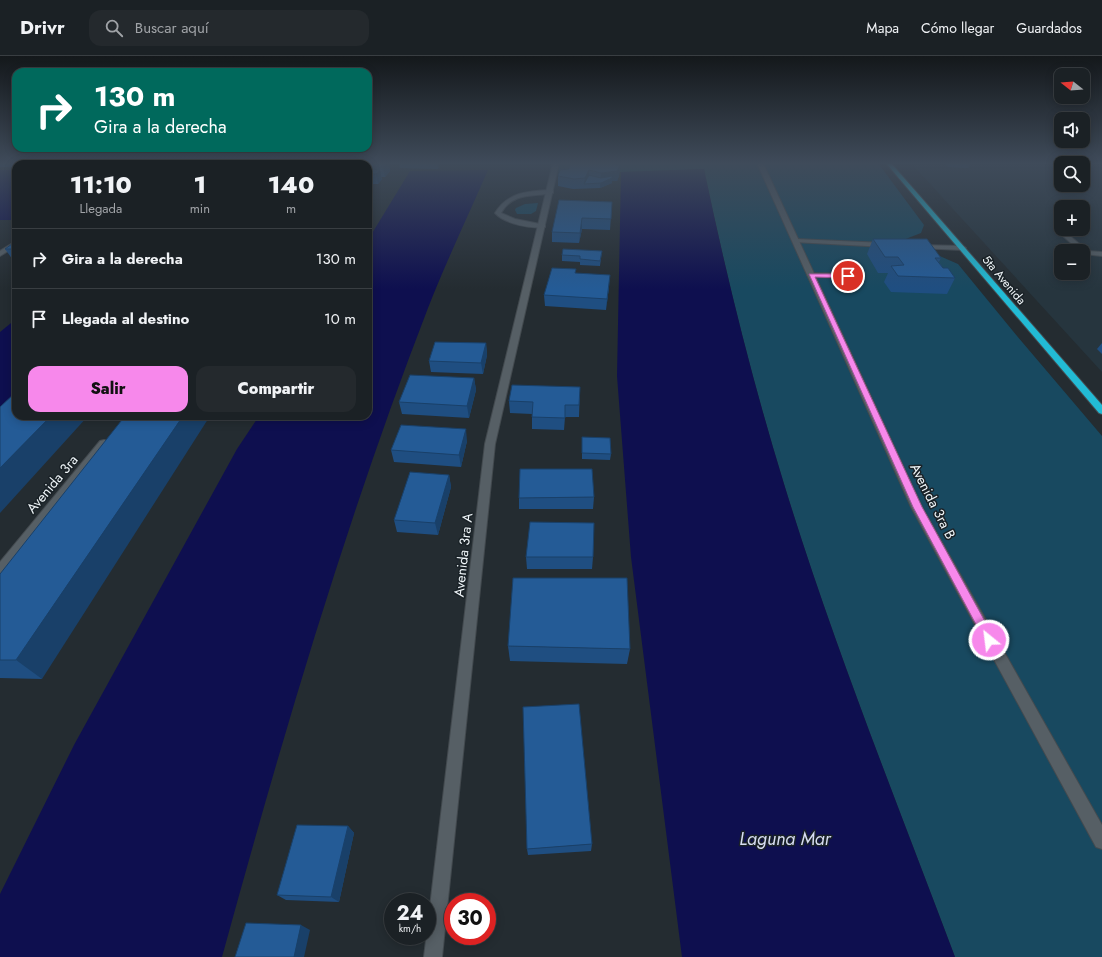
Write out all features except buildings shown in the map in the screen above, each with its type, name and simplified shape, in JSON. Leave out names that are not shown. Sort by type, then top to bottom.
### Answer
[{"type":"highway","name":"5ta Avenida","points":[[925,205],[1102,411]]},
{"type":"street","points":[[501,205],[498,213],[502,217],[542,226]]},
{"type":"street","name":"Avenida 3ra A","points":[[433,957],[490,444],[548,205]]},
{"type":"street","name":"Avenida 3ra B","points":[[779,205],[917,507],[1102,841]]},
{"type":"street","points":[[1066,236],[1086,253],[1102,254]]},
{"type":"street","points":[[796,242],[894,245]]},
{"type":"street","points":[[0,254],[12,246]]},
{"type":"street","points":[[913,246],[963,248]]},
{"type":"street","points":[[811,275],[860,276]]},
{"type":"street","name":"Avenida 3ra","points":[[0,571],[112,434]]},
{"type":"shaded area","points":[[523,205],[537,205],[536,211],[531,214],[517,214],[515,210]]},
{"type":"shaded area","points":[[712,205],[909,205],[924,225],[921,233],[903,240],[958,264],[1102,436],[1102,957],[955,957],[844,663],[803,544],[772,445],[750,367]]},
{"type":"shaded area","points":[[949,205],[1054,205],[1054,236],[1090,236],[1090,205],[1102,205],[1102,372]]},
{"type":"water","points":[[0,205],[12,205],[12,220],[0,220]]},
{"type":"water","points":[[389,205],[473,205],[428,308],[398,388],[343,549],[292,711],[222,957],[0,957],[0,894],[74,745],[237,449],[256,420],[372,420],[372,233]]},
{"type":"water","name":"Laguna Mar","points":[[620,205],[712,205],[750,367],[772,445],[803,544],[844,663],[955,957],[682,957],[631,557],[617,376]]},
{"type":"water","points":[[12,322],[12,420],[0,433],[0,332]]},
{"type":"route","points":[[848,276],[811,275],[917,507],[989,640]]}]
